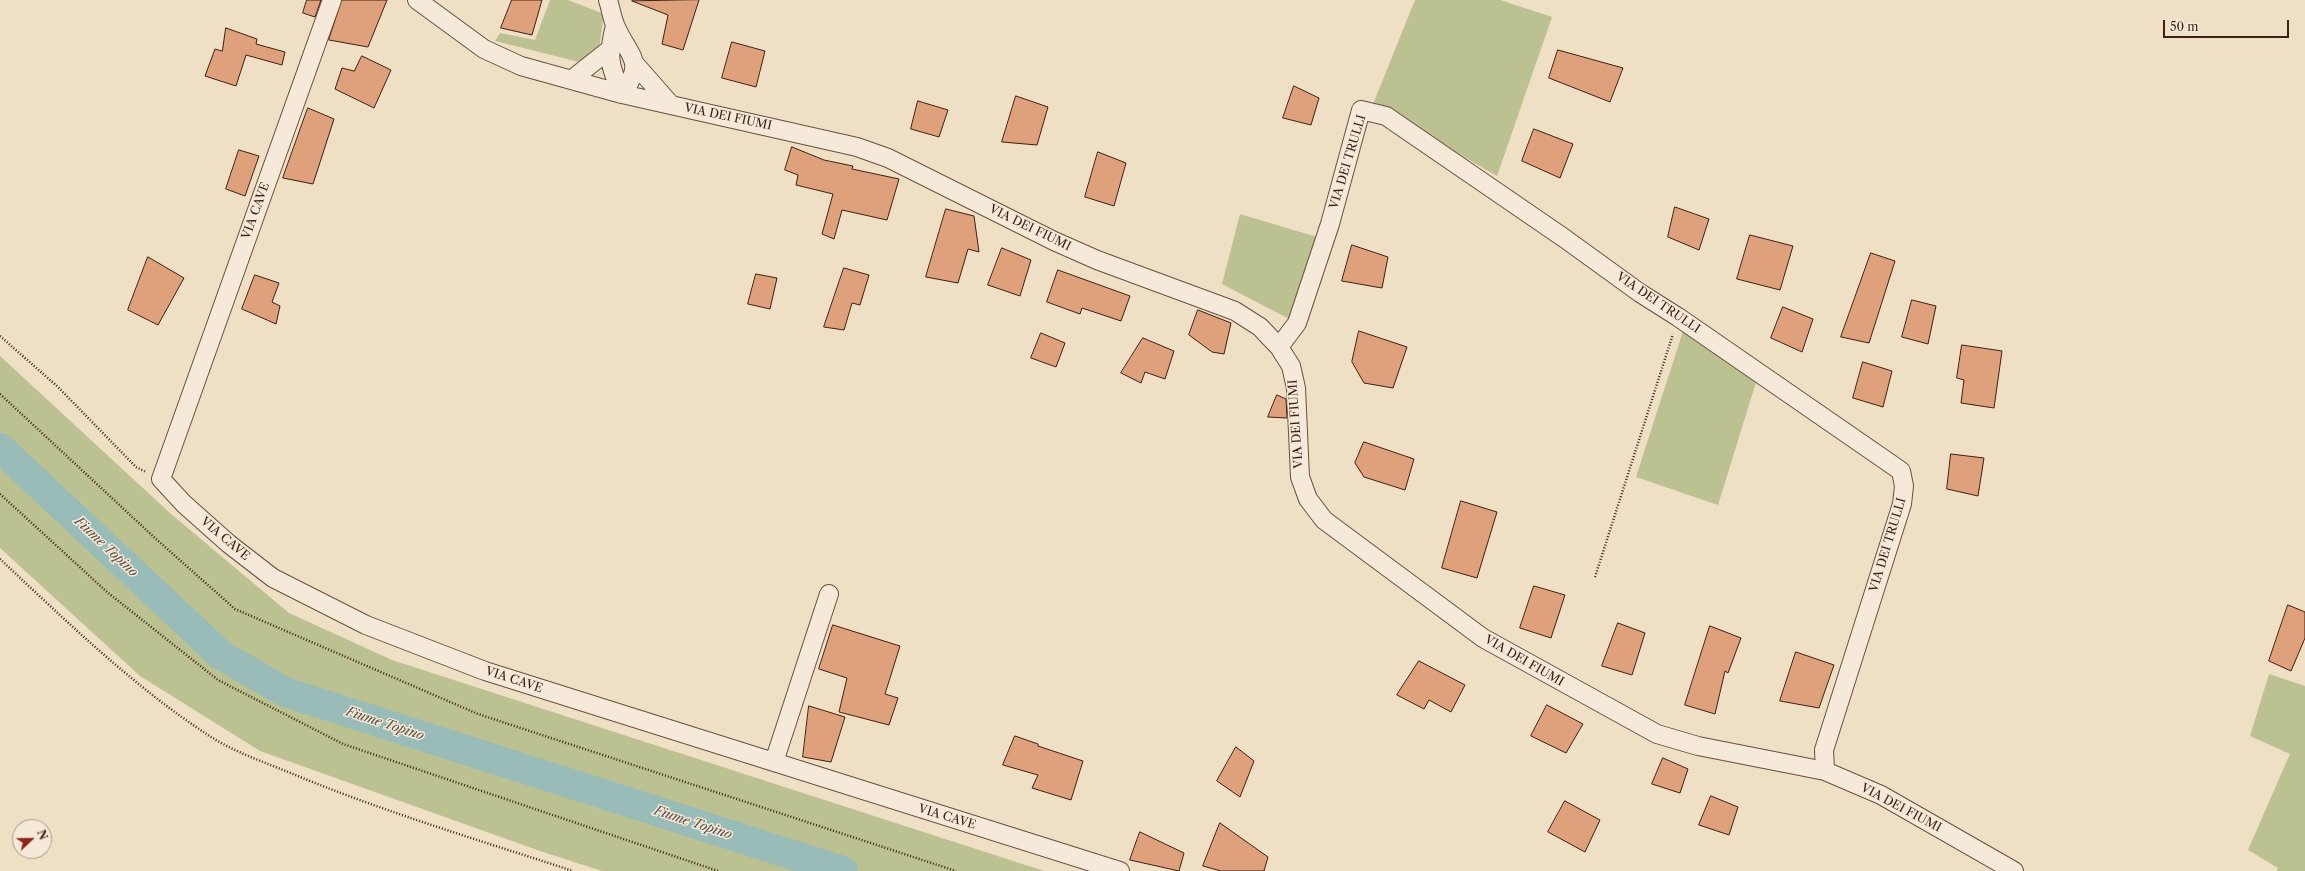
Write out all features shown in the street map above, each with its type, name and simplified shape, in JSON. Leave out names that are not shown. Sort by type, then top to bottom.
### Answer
[{"type":"street","name":"VIA CAVE","points":[[332,0],[161,479],[184,504],[229,544],[273,578],[366,625],[485,671],[1120,871]]},
{"type":"street","name":"VIA DEI FIUMI","points":[[417,0],[484,49],[521,66],[622,94],[809,134],[857,147],[888,158],[1054,241],[1097,260],[1235,311],[1260,327],[1279,347],[1291,366],[1296,388],[1300,476],[1308,500],[1324,520],[1483,638],[1657,734],[1698,746],[1825,771],[1881,795],[2014,871]]},
{"type":"street","name":"VIA DEI FIUMI","points":[[608,0],[615,26],[635,64],[671,105]]},
{"type":"street","name":"VIA DEI FIUMI","points":[[615,26],[609,50],[612,70],[622,94]]},
{"type":"street","points":[[571,80],[609,50]]},
{"type":"street","points":[[622,94],[633,79],[635,64]]},
{"type":"street","name":"VIA DEI TRULLI","points":[[1279,347],[1298,323],[1330,224],[1362,110],[1386,116],[1564,238],[1640,293],[1678,317],[1901,471],[1904,486],[1902,504],[1824,750],[1825,771]]},
{"type":"street","points":[[774,762],[829,594]]},
{"type":"path","points":[[1595,577],[1678,317]]},
{"type":"path","points":[[0,336],[58,387],[136,467],[161,479]]},
{"type":"path","points":[[0,494],[107,592],[218,680],[343,744],[718,871]]},
{"type":"path","points":[[0,559],[81,634],[169,707],[207,734],[255,758],[346,796],[573,871]]},
{"type":"green space","points":[[550,0],[568,0],[604,14],[599,49],[579,62],[495,41],[500,33],[535,40]]},
{"type":"green space","points":[[1415,0],[1500,0],[1552,17],[1497,176],[1373,104]]},
{"type":"green space","points":[[1240,214],[1317,237],[1293,321],[1222,284]]},
{"type":"green space","points":[[1684,328],[1757,379],[1718,505],[1636,477]]},
{"type":"green space","points":[[0,356],[171,514],[289,613],[392,660],[1044,871],[602,871],[540,851],[260,751],[140,676],[0,548]]},
{"type":"green space","points":[[2269,674],[2305,686],[2305,871],[2277,871],[2278,868],[2248,850],[2290,754],[2250,736]]},
{"type":"building","points":[[307,0],[321,0],[315,17],[303,13]]},
{"type":"building","points":[[342,0],[387,0],[368,47],[329,40]]},
{"type":"building","points":[[512,0],[542,0],[532,35],[501,28]]},
{"type":"building","points":[[699,0],[683,50],[662,44],[668,15],[632,1]]},
{"type":"building","points":[[226,28],[257,39],[256,44],[285,52],[282,65],[246,55],[236,86],[205,76],[215,49],[222,51]]},
{"type":"building","points":[[732,42],[765,51],[756,87],[722,78]]},
{"type":"building","points":[[1558,50],[1623,68],[1610,102],[1549,78]]},
{"type":"building","points":[[362,56],[391,70],[374,108],[335,89],[342,68],[354,71]]},
{"type":"building","points":[[1294,86],[1319,98],[1311,125],[1283,118]]},
{"type":"building","points":[[1016,96],[1048,107],[1037,145],[1002,142]]},
{"type":"building","points":[[918,101],[948,110],[939,137],[911,129]]},
{"type":"building","points":[[308,108],[334,119],[313,184],[283,178]]},
{"type":"building","points":[[1534,129],[1573,144],[1560,178],[1522,161]]},
{"type":"building","points":[[792,147],[824,160],[853,166],[852,169],[899,179],[887,220],[842,210],[834,239],[822,234],[833,194],[796,185],[798,175],[785,170]]},
{"type":"building","points":[[239,150],[259,156],[245,196],[226,189]]},
{"type":"building","points":[[1098,152],[1126,163],[1114,206],[1085,197]]},
{"type":"building","points":[[1675,207],[1709,219],[1699,250],[1668,237]]},
{"type":"building","points":[[946,209],[974,216],[979,252],[968,249],[958,283],[926,277]]},
{"type":"building","points":[[1750,235],[1793,246],[1780,290],[1737,279]]},
{"type":"building","points":[[1352,245],[1388,257],[1382,288],[1342,281]]},
{"type":"building","points":[[1002,248],[1031,260],[1020,296],[988,285]]},
{"type":"building","points":[[1871,253],[1895,261],[1869,343],[1841,337]]},
{"type":"building","points":[[148,257],[184,278],[158,325],[128,310]]},
{"type":"building","points":[[844,268],[869,275],[860,305],[852,303],[844,330],[824,327]]},
{"type":"building","points":[[1058,270],[1130,296],[1121,321],[1082,308],[1080,314],[1047,302]]},
{"type":"building","points":[[756,274],[777,278],[770,309],[748,304]]},
{"type":"building","points":[[255,275],[279,283],[272,302],[280,306],[276,324],[242,309]]},
{"type":"building","points":[[1912,300],[1936,306],[1928,344],[1902,337]]},
{"type":"building","points":[[1783,307],[1813,319],[1802,352],[1771,338]]},
{"type":"building","points":[[1198,310],[1231,323],[1224,354],[1212,352],[1189,335]]},
{"type":"building","points":[[1359,331],[1407,347],[1393,388],[1364,383],[1352,362]]},
{"type":"building","points":[[1041,333],[1065,343],[1056,367],[1031,358]]},
{"type":"building","points":[[1143,338],[1174,351],[1165,379],[1145,372],[1141,383],[1121,373]]},
{"type":"building","points":[[1962,345],[2002,351],[1994,408],[1961,403],[1964,380],[1957,378]]},
{"type":"building","points":[[1863,362],[1892,371],[1883,407],[1853,398]]},
{"type":"building","points":[[1277,395],[1286,399],[1287,418],[1268,417]]},
{"type":"building","points":[[1364,442],[1414,459],[1405,490],[1364,477],[1355,463]]},
{"type":"building","points":[[1951,454],[1984,458],[1978,496],[1947,489]]},
{"type":"building","points":[[1461,501],[1497,512],[1477,578],[1442,568]]},
{"type":"building","points":[[1534,586],[1565,595],[1551,638],[1520,628]]},
{"type":"building","points":[[2288,605],[2305,612],[2305,638],[2291,671],[2269,661]]},
{"type":"building","points":[[1618,623],[1645,633],[1632,675],[1602,666]]},
{"type":"building","points":[[833,625],[900,646],[885,694],[898,698],[889,725],[839,712],[847,678],[819,669]]},
{"type":"building","points":[[1710,626],[1741,638],[1728,673],[1725,671],[1715,714],[1685,705]]},
{"type":"building","points":[[1796,652],[1834,665],[1819,708],[1780,701]]},
{"type":"building","points":[[1419,661],[1465,685],[1451,712],[1429,700],[1424,709],[1397,695]]},
{"type":"building","points":[[1547,705],[1583,724],[1566,753],[1531,736]]},
{"type":"building","points":[[809,706],[845,717],[831,762],[803,757]]},
{"type":"building","points":[[1015,736],[1038,744],[1038,746],[1083,761],[1071,800],[1032,788],[1038,775],[1003,765]]},
{"type":"building","points":[[1236,747],[1254,761],[1240,797],[1217,781]]},
{"type":"building","points":[[1663,758],[1688,769],[1680,793],[1652,784]]},
{"type":"building","points":[[1711,796],[1738,807],[1729,835],[1699,825]]},
{"type":"building","points":[[1565,801],[1600,820],[1585,852],[1548,832]]},
{"type":"building","points":[[1220,823],[1268,857],[1264,871],[1221,871],[1203,866]]},
{"type":"building","points":[[1140,832],[1184,853],[1179,871],[1130,860]]},
{"type":"waterway","name":"Fiume Topino","points":[[0,448],[221,655],[285,692],[843,871]]}]
